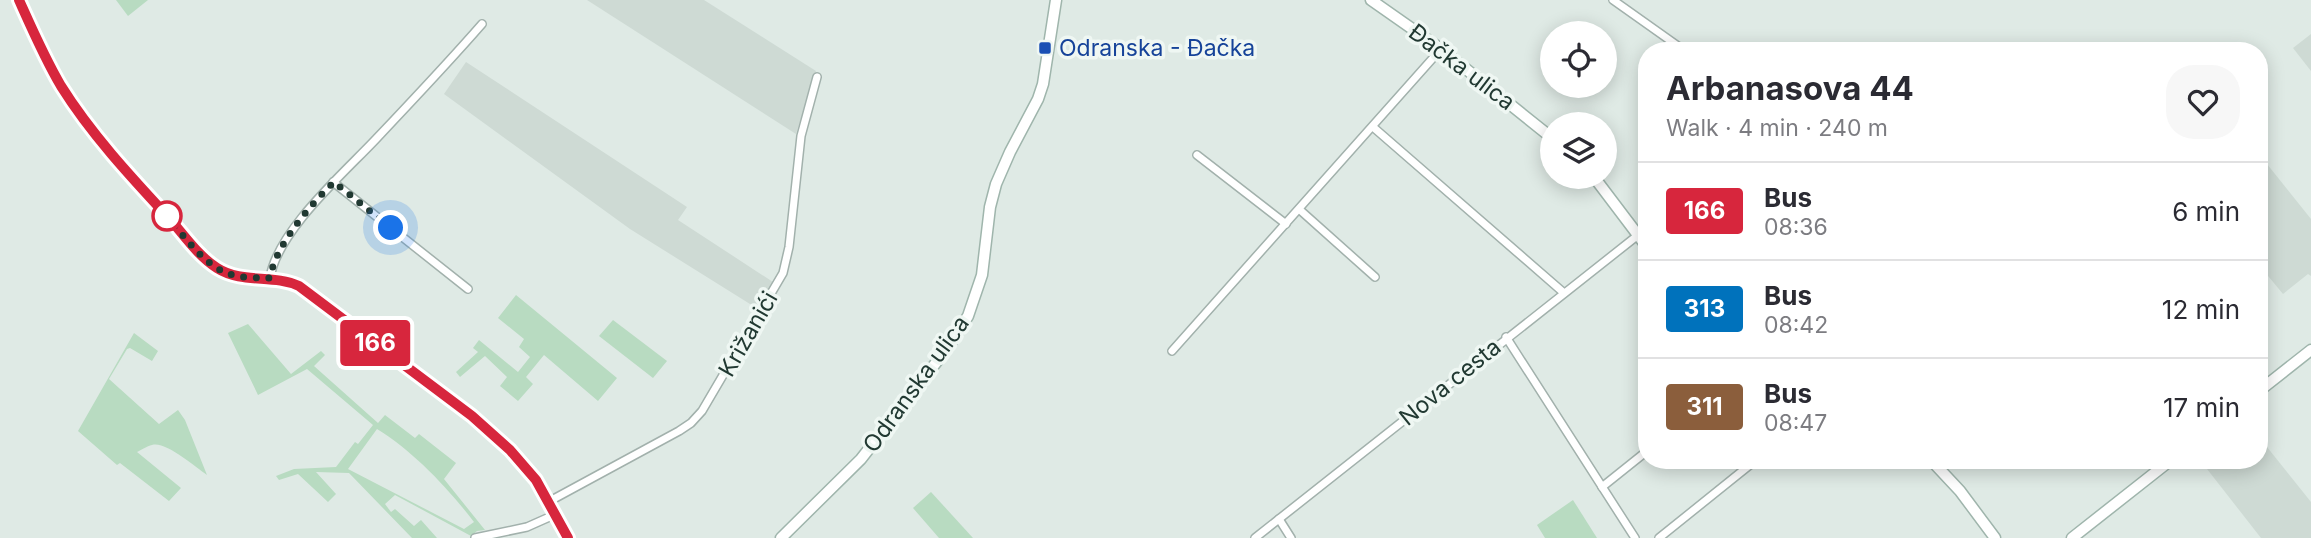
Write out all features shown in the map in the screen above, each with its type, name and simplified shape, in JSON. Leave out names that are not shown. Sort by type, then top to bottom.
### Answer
[{"type":"street","points":[[19,0],[68,96],[150,198],[216,268],[238,276],[288,281],[305,290],[484,426],[527,468],[568,538]]},
{"type":"street","name":"Odranska ulica","points":[[781,538],[860,459],[949,346],[968,316],[982,275],[990,207],[996,184],[1043,84],[1056,0]]},
{"type":"street","name":"Đačka ulica","points":[[1371,0],[1441,49],[1540,128]]},
{"type":"street","points":[[1613,0],[1672,42]]},
{"type":"street","points":[[270,278],[272,267],[299,222],[482,24]]},
{"type":"street","points":[[1172,351],[1441,49]]},
{"type":"street","name":"Križanići","points":[[548,502],[690,425],[702,411],[783,273],[789,247],[801,136],[817,77]]},
{"type":"street","points":[[1373,127],[1564,293]]},
{"type":"street","points":[[1197,155],[1286,224]]},
{"type":"street","points":[[334,182],[468,289]]},
{"type":"street","points":[[1603,189],[1638,235]]},
{"type":"street","points":[[1300,210],[1375,277]]},
{"type":"street","name":"Nova cesta","points":[[1255,538],[1638,235]]},
{"type":"street","points":[[1506,337],[1635,538]]},
{"type":"street","points":[[2268,384],[2311,350]]},
{"type":"street","points":[[1602,487],[1638,458]]},
{"type":"street","points":[[1659,538],[1745,469]]},
{"type":"street","points":[[1939,469],[1994,538]]},
{"type":"street","points":[[2072,538],[2160,469]]},
{"type":"street","points":[[475,538],[527,527],[554,515]]},
{"type":"street","points":[[1279,519],[1291,538]]},
{"type":"shaded area","points":[[587,0],[704,0],[816,71],[796,134]]},
{"type":"shaded area","points":[[2311,34],[2311,71],[2293,48]]},
{"type":"shaded area","points":[[466,62],[687,207],[678,220],[773,282],[758,309],[630,229],[444,94]]},
{"type":"shaded area","points":[[2268,165],[2311,219],[2311,276],[2308,274],[2283,294],[2268,276]]},
{"type":"shaded area","points":[[2268,448],[2311,502],[2311,538],[2261,538],[2207,469],[2268,469]]},
{"type":"green space","points":[[116,0],[148,0],[128,16]]},
{"type":"green space","points":[[516,295],[617,378],[598,401],[544,355],[526,377],[533,384],[518,401],[500,386],[507,377],[485,356],[460,377],[456,372],[478,352],[473,348],[479,340],[518,372],[530,357],[519,347],[524,339],[498,318]]},
{"type":"green space","points":[[613,320],[667,361],[653,378],[599,336]]},
{"type":"green space","points":[[248,324],[291,374],[321,351],[325,355],[314,366],[378,423],[385,415],[415,438],[419,434],[456,463],[444,479],[485,530],[477,531],[471,536],[395,495],[385,504],[391,512],[395,509],[414,526],[421,520],[437,538],[412,538],[349,473],[316,472],[336,494],[328,502],[298,474],[279,480],[276,476],[294,469],[336,467],[355,442],[358,444],[373,425],[307,369],[258,395],[228,333]],"holes":[[[377,429],[429,471],[474,522],[464,529],[348,469]]]},
{"type":"green space","points":[[134,333],[158,351],[152,361],[130,348],[127,349],[109,379],[159,424],[178,410],[185,420],[207,475],[165,447],[152,445],[137,452],[181,488],[169,501],[120,463],[117,465],[78,431]]},
{"type":"green space","points":[[931,492],[973,538],[939,538],[913,508]]},
{"type":"green space","points":[[1573,500],[1597,538],[1545,538],[1537,525]]},
{"type":"bus line","name":"166","points":[[19,0],[60,84],[76,108],[150,198],[203,256],[216,268],[230,274],[283,280],[299,286],[472,416],[527,468],[568,538]]},
{"type":"place","name":"Odranska - Đačka","points":[[1045,48]]},
{"type":"route","points":[[167,216],[216,268],[251,278],[270,278],[272,267],[299,222],[334,182],[391,228]]}]
